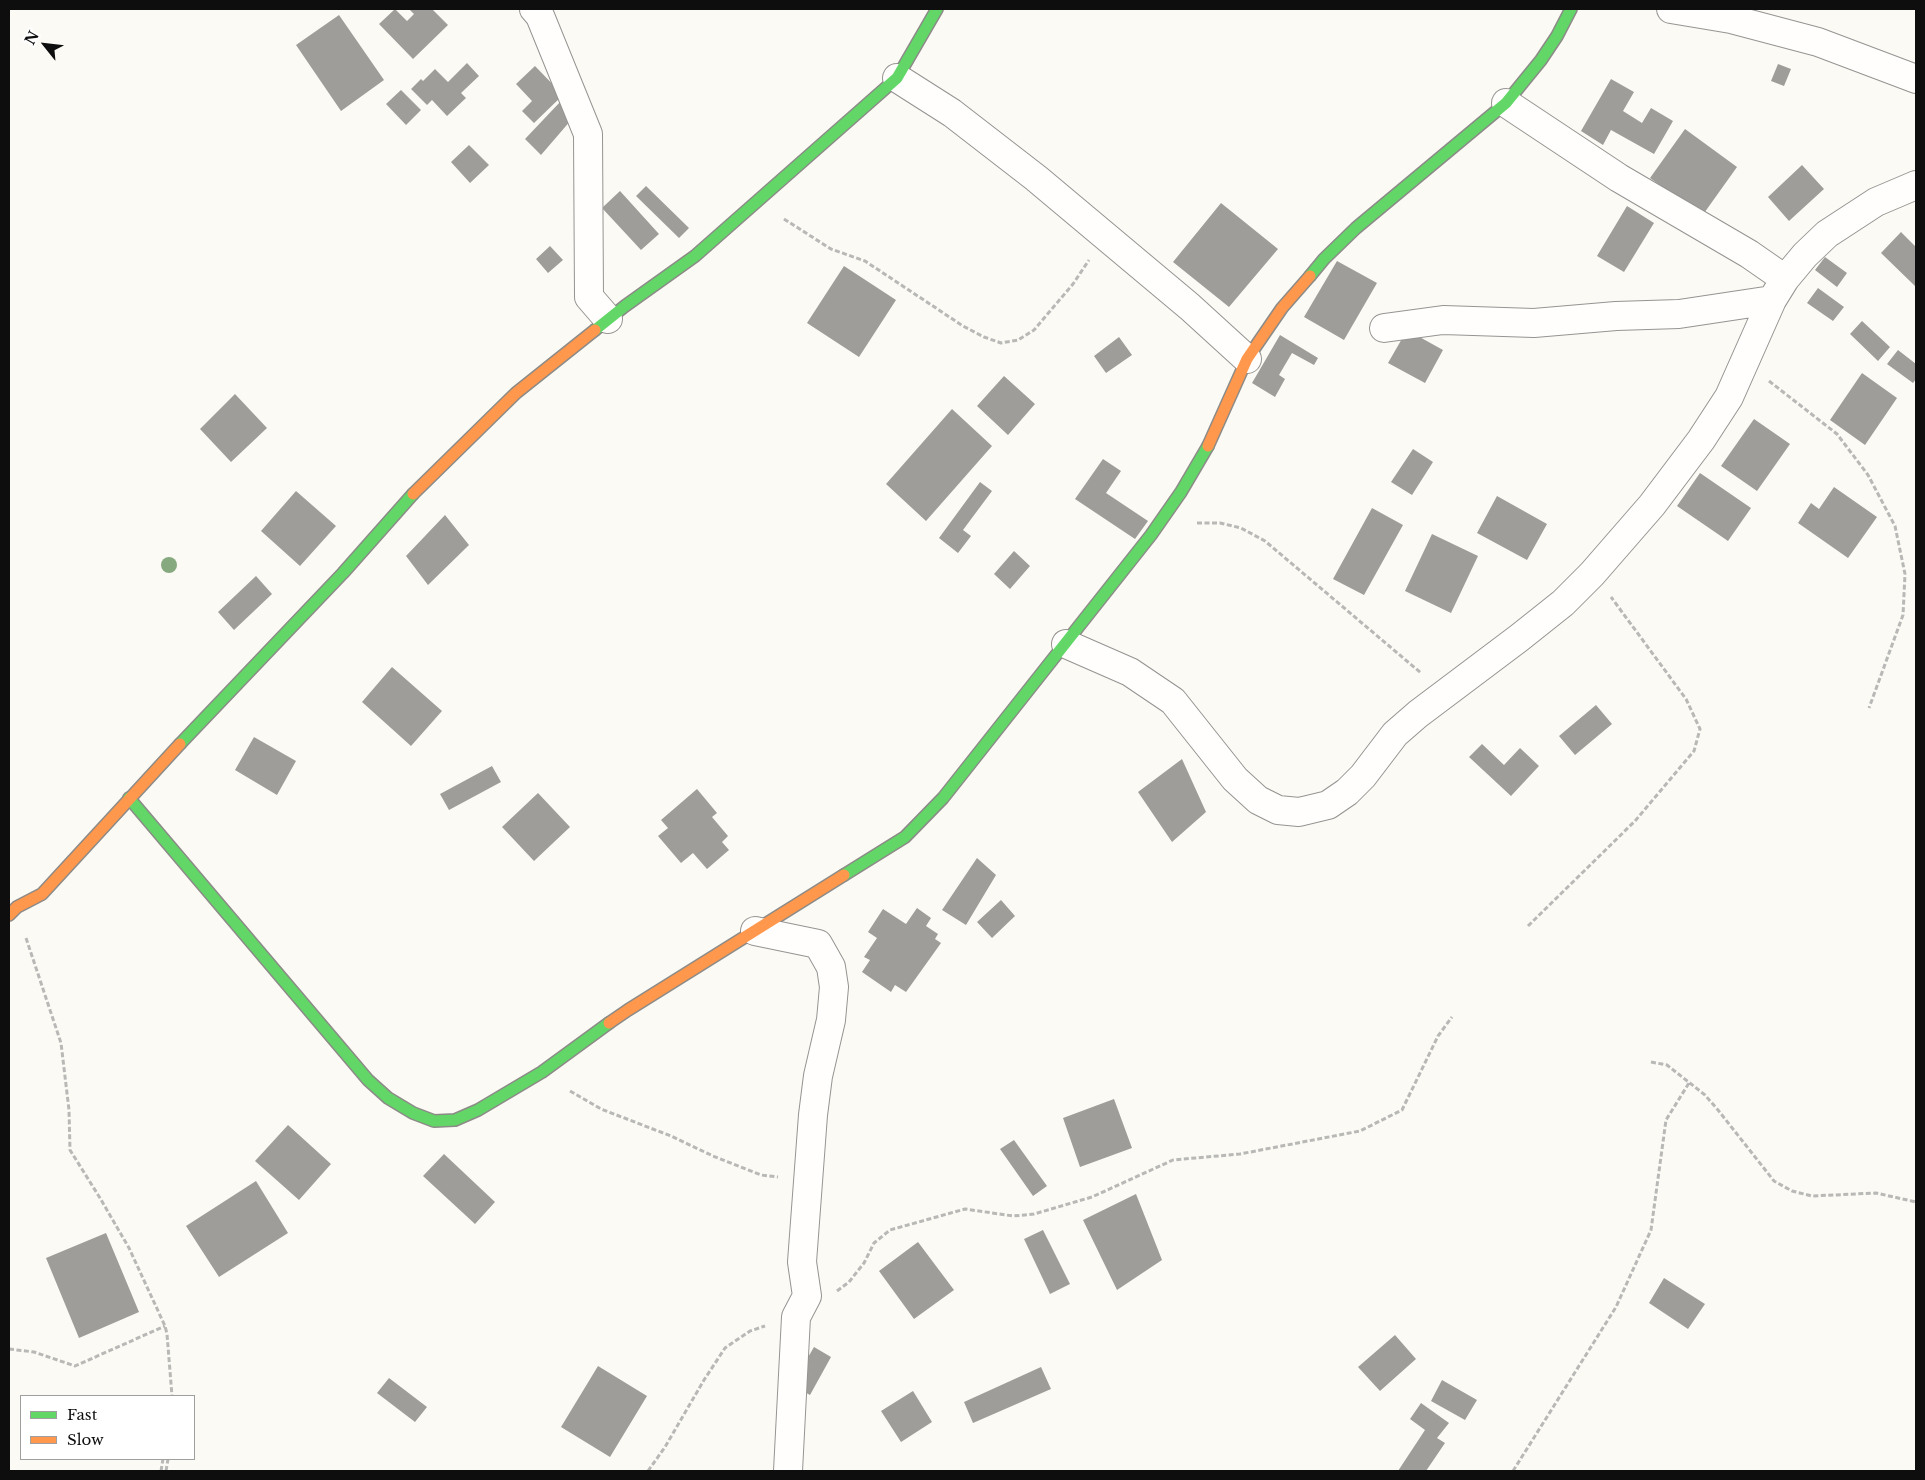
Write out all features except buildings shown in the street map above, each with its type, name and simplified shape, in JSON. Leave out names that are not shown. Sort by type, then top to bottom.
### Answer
[{"type":"street","points":[[534,9],[540,16],[588,134],[589,298],[608,319]]},
{"type":"street","points":[[13,911],[42,894],[129,798],[343,573],[422,484],[516,393],[608,319],[695,256],[756,200],[898,78],[937,9]]},
{"type":"street","points":[[129,798],[368,1080],[388,1098],[413,1113],[434,1121],[454,1120],[478,1110],[542,1072],[628,1010],[905,837],[943,798],[1151,535],[1181,492],[1207,448],[1247,359],[1282,308],[1324,260],[1356,228],[1506,103],[1541,60],[1572,9]]},
{"type":"street","points":[[1671,9],[1731,19],[1818,42],[1916,79]]},
{"type":"street","points":[[898,78],[952,113],[1028,172],[1190,308],[1247,359]]},
{"type":"street","points":[[1506,103],[1619,178],[1750,254],[1779,289]]},
{"type":"street","points":[[1066,644],[1130,672],[1173,701],[1236,779],[1258,800],[1278,810],[1299,812],[1328,805],[1363,776],[1395,734],[1445,692],[1563,603],[1592,574],[1652,506],[1701,440],[1729,397],[1779,289],[1805,255],[1827,234],[1876,202],[1916,184]]},
{"type":"street","points":[[1384,328],[1444,320],[1534,323],[1616,316],[1680,314],[1779,289]]},
{"type":"street","points":[[755,931],[818,944],[831,967],[834,987],[831,1020],[818,1076],[814,1105],[802,1262],[802,1306],[788,1471]]},
{"type":"path","points":[[756,200],[831,249],[865,261],[964,326],[1000,343],[1018,340],[1034,330],[1073,284],[1105,236]]},
{"type":"path","points":[[1745,362],[1836,434],[1868,475],[1895,526],[1905,574],[1903,616],[1869,708]]},
{"type":"path","points":[[1151,535],[1183,525],[1202,522],[1220,523],[1241,528],[1265,541],[1445,692]]},
{"type":"path","points":[[1528,926],[1635,821],[1694,752],[1700,729],[1686,699],[1622,609],[1592,574]]},
{"type":"path","points":[[13,911],[61,1043],[69,1110],[70,1150],[128,1248],[165,1326],[172,1395]]},
{"type":"path","points":[[648,1471],[665,1447],[725,1348],[750,1331],[802,1306],[833,1294],[849,1282],[864,1263],[874,1243],[890,1230],[965,1209],[1013,1216],[1034,1214],[1092,1197],[1173,1160],[1240,1154],[1360,1131],[1402,1110],[1438,1036],[1452,1017]]},
{"type":"path","points":[[1652,1062],[1667,1065],[1704,1095],[1774,1181],[1792,1191],[1812,1196],[1876,1192],[1916,1202]]},
{"type":"path","points":[[542,1072],[579,1097],[601,1109],[671,1136],[713,1156],[762,1175],[808,1181]]},
{"type":"path","points":[[1513,1471],[1616,1307],[1651,1230],[1666,1120],[1689,1083]]},
{"type":"path","points":[[9,1349],[34,1352],[75,1366],[165,1326]]},
{"type":"traffic: fast","points":[[595,330],[695,256],[897,78],[937,9]]},
{"type":"traffic: fast","points":[[1310,276],[1324,259],[1356,228],[1506,103],[1541,60],[1557,36],[1571,9]]},
{"type":"traffic: fast","points":[[844,875],[905,837],[943,798],[1151,535],[1181,492],[1208,446]]},
{"type":"traffic: fast","points":[[180,744],[343,573],[413,494]]},
{"type":"traffic: fast","points":[[129,798],[368,1080],[388,1098],[413,1113],[434,1121],[455,1120],[478,1110],[542,1072],[609,1023]]},
{"type":"traffic: slow","points":[[1208,446],[1247,359],[1282,308],[1310,276]]},
{"type":"traffic: slow","points":[[413,494],[516,393],[595,330]]},
{"type":"traffic: slow","points":[[9,915],[17,907],[42,894],[180,744]]},
{"type":"traffic: slow","points":[[609,1023],[844,875]]}]
